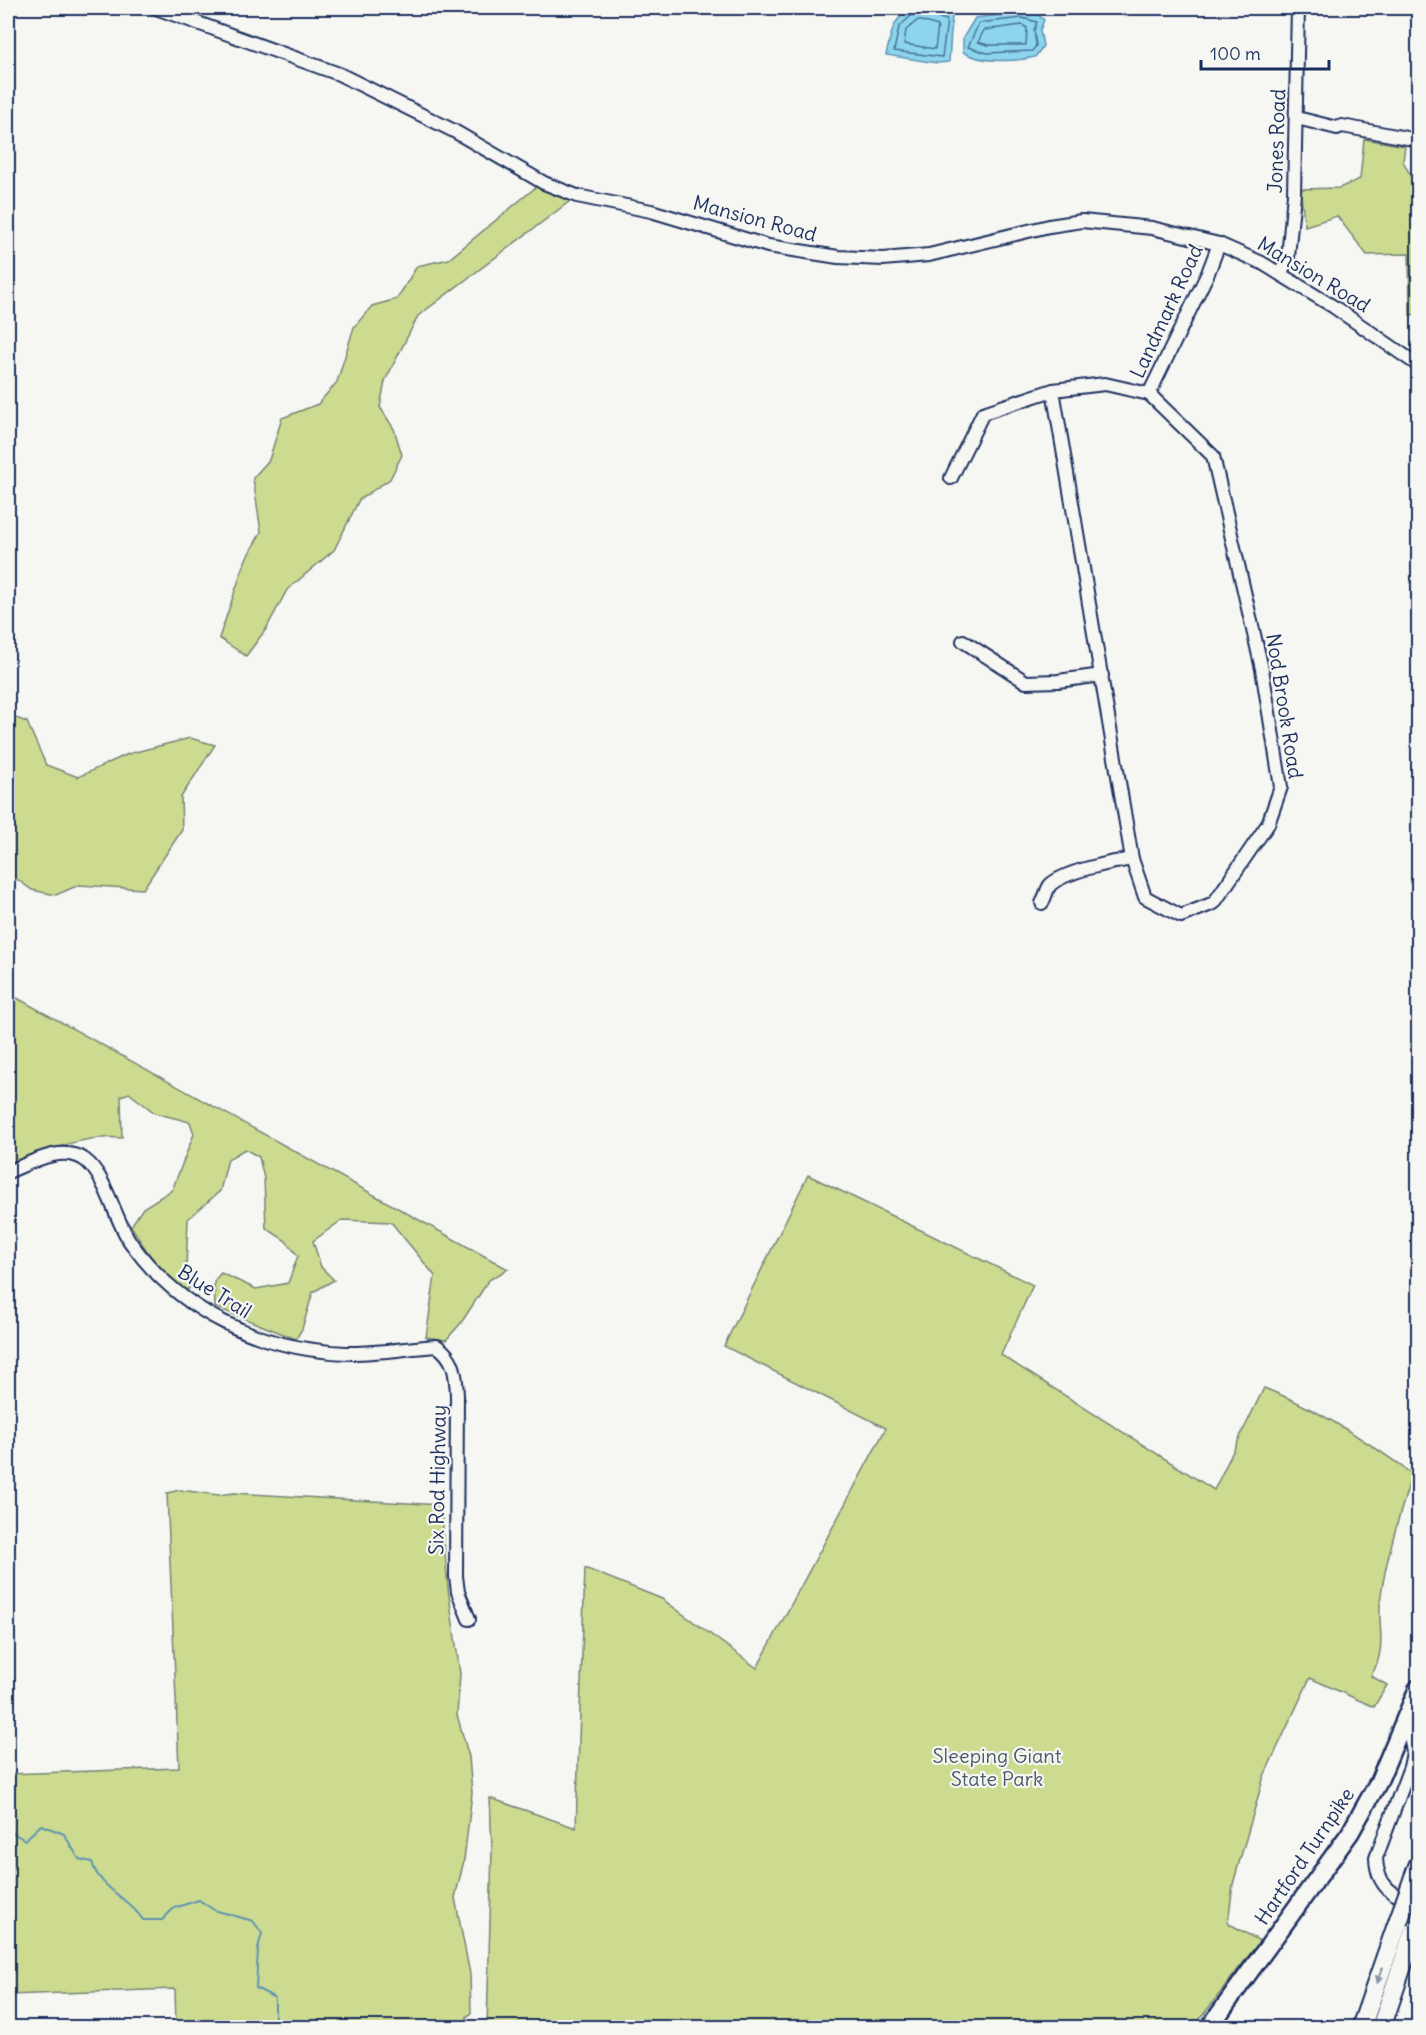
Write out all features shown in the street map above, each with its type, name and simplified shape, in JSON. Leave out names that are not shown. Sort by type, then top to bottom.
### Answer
[{"type":"highway","points":[[1380,2028],[1411,1923],[1416,1873]]},
{"type":"highway","points":[[1362,2028],[1411,1923]]},
{"type":"main road","name":"Hartford Turnpike","points":[[1209,2028],[1350,1833],[1378,1783],[1417,1693]]},
{"type":"street","name":"Mansion Road","points":[[156,8],[339,74],[445,126],[564,192],[651,211],[784,250],[838,257],[907,257],[954,250],[1049,226],[1093,220],[1152,228],[1219,244],[1281,273],[1419,366]]},
{"type":"street","name":"Jones Road","points":[[1281,273],[1288,257],[1292,228],[1299,118],[1298,8]]},
{"type":"street","points":[[1299,118],[1307,114],[1338,120],[1342,126],[1419,140]]},
{"type":"street","name":"Landmark Road","points":[[1149,393],[1219,244]]},
{"type":"street","points":[[951,478],[983,413],[1053,390],[1105,384],[1149,393]]},
{"type":"street","name":"Nod Brook Road","points":[[1053,390],[1132,859],[1145,897],[1181,916],[1214,903],[1268,824],[1281,787],[1262,669],[1213,456],[1149,393]]},
{"type":"street","points":[[963,641],[1026,682],[1058,681],[1102,675]]},
{"type":"street","points":[[1042,903],[1050,885],[1096,864],[1132,859]]},
{"type":"street","name":"Blue Trail","points":[[8,1172],[58,1154],[83,1158],[97,1174],[125,1235],[155,1274],[188,1302],[241,1331],[290,1347],[325,1351],[377,1353],[436,1346]]},
{"type":"street","name":"Six Rod Highway","points":[[436,1346],[451,1358],[456,1379],[456,1576],[458,1592],[470,1619]]},
{"type":"street","points":[[1407,1715],[1412,1740],[1410,1767],[1376,1858],[1376,1872],[1389,1893],[1419,1904]]},
{"type":"green space","points":[[1364,139],[1405,146],[1403,161],[1418,190],[1418,314],[1410,315],[1409,254],[1367,255],[1337,216],[1305,226],[1300,189],[1339,188],[1360,179]]},
{"type":"green space","points":[[536,187],[570,201],[418,316],[385,381],[380,407],[394,429],[402,455],[390,479],[359,500],[334,550],[287,590],[266,629],[246,656],[219,638],[246,559],[261,532],[253,478],[269,460],[282,418],[318,404],[337,382],[354,327],[372,306],[397,299],[417,266],[449,259]]},
{"type":"green space","points":[[8,715],[27,722],[46,765],[78,777],[128,754],[190,738],[215,745],[181,797],[182,830],[143,889],[79,885],[56,895],[32,890],[11,875],[8,880]]},
{"type":"green space","points":[[8,993],[508,1269],[489,1280],[461,1323],[446,1340],[426,1337],[435,1276],[391,1222],[342,1220],[313,1241],[321,1267],[334,1280],[313,1292],[302,1329],[296,1339],[215,1307],[214,1281],[221,1273],[256,1289],[288,1283],[298,1256],[286,1241],[266,1228],[264,1178],[259,1157],[245,1149],[228,1159],[220,1191],[188,1219],[186,1269],[189,1289],[185,1290],[157,1267],[131,1226],[143,1208],[172,1190],[194,1134],[190,1122],[155,1113],[129,1093],[121,1096],[122,1138],[107,1137],[78,1141],[8,1166]]},
{"type":"green space","name":"Sleeping Giant State Park","points":[[808,1175],[1033,1285],[1001,1355],[1214,1490],[1264,1388],[1303,1405],[1341,1426],[1412,1474],[1394,1534],[1384,1580],[1380,1607],[1381,1645],[1371,1676],[1387,1685],[1374,1707],[1310,1678],[1264,1776],[1233,1884],[1228,1923],[1260,1941],[1194,2027],[487,2026],[492,1850],[490,1798],[576,1828],[585,1568],[662,1599],[757,1668],[886,1428],[724,1346]]},
{"type":"green space","points":[[180,1490],[218,1495],[234,1493],[441,1505],[448,1588],[460,1674],[457,1715],[469,1757],[472,1793],[464,1860],[455,1898],[470,1974],[471,2014],[467,2016],[466,2027],[176,2027],[175,1989],[8,1995],[8,1774],[179,1768],[167,1493]]},
{"type":"water","points":[[912,9],[945,12],[952,15],[949,62],[937,63],[886,55],[896,22],[905,12]]},
{"type":"water","points":[[1022,12],[1036,13],[1044,20],[1040,30],[1043,46],[1035,57],[998,60],[970,56],[963,52],[963,38],[975,18]]},
{"type":"waterway","points":[[8,1833],[13,1833],[25,1840],[41,1825],[64,1834],[79,1859],[92,1862],[101,1879],[131,1905],[143,1920],[162,1920],[174,1908],[199,1900],[214,1910],[253,1921],[262,1933],[258,1948],[256,1988],[275,1998],[275,2028]]}]
